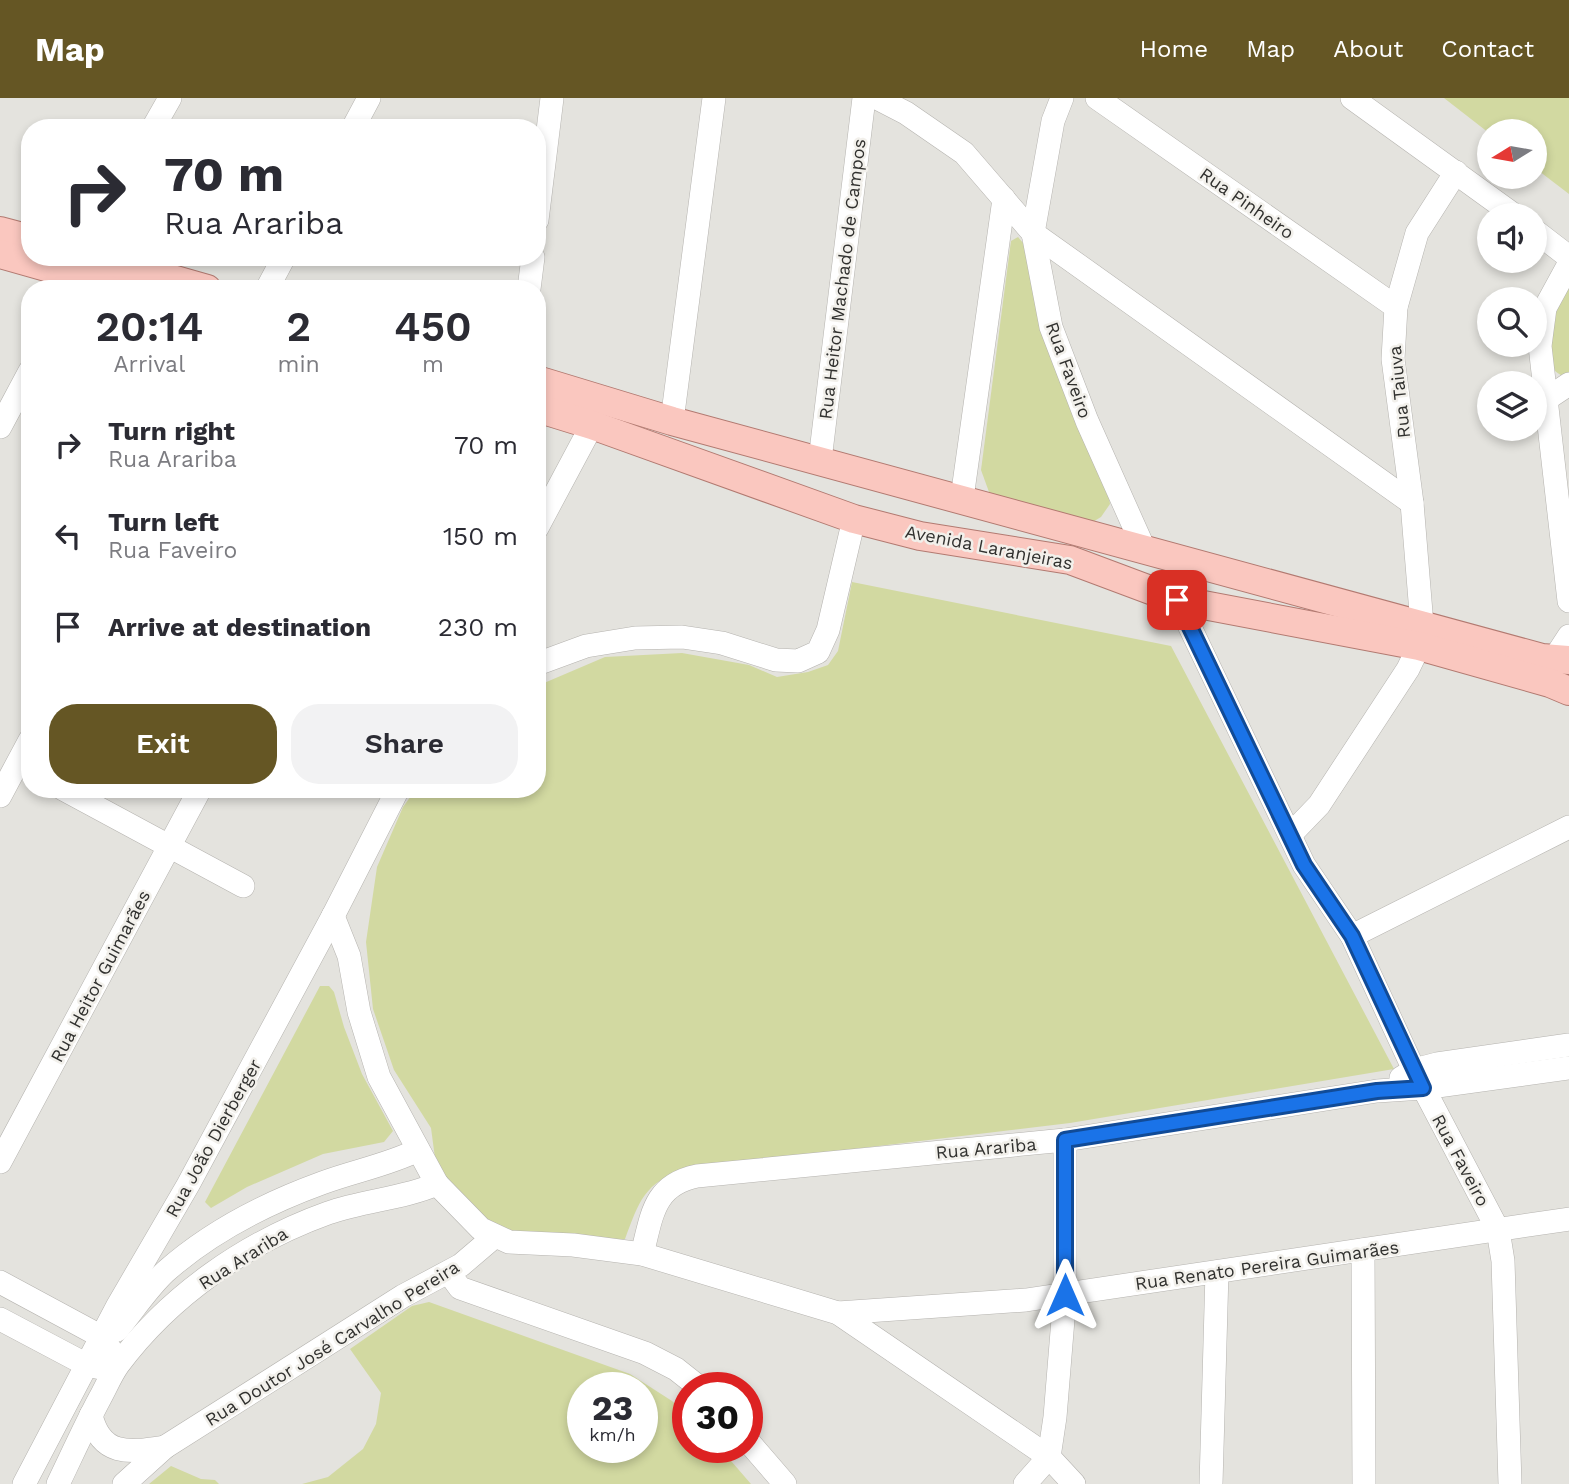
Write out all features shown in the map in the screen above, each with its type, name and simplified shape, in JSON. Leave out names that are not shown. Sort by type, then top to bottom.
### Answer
[{"type":"main road","points":[[0,231],[21,237]]},
{"type":"main road","points":[[0,254],[21,256]]},
{"type":"main road","points":[[89,266],[110,280]]},
{"type":"main road","points":[[98,266],[164,280]]},
{"type":"main road","name":"Avenida Laranjeiras","points":[[546,383],[672,421],[962,498],[1145,551],[1421,636],[1569,691]]},
{"type":"main road","name":"Avenida Laranjeiras","points":[[546,411],[841,515],[920,536],[1070,560],[1177,600],[1421,636],[1542,658],[1564,652]]},
{"type":"main road","points":[[820,460],[819,480],[841,515]]},
{"type":"main road","points":[[920,536],[947,532],[957,526],[962,515],[962,498]]},
{"type":"street","points":[[158,119],[170,98]]},
{"type":"street","points":[[358,119],[369,98]]},
{"type":"street","points":[[546,147],[552,98]]},
{"type":"street","points":[[672,421],[714,98]]},
{"type":"street","name":"Rua Heitor Machado de Campos","points":[[820,460],[864,98]]},
{"type":"street","points":[[877,98],[906,113],[964,153],[1033,233],[1412,503]]},
{"type":"street","name":"Rua Faveiro","points":[[1062,98],[1053,121],[1033,233],[1051,327],[1087,421],[1145,551]]},
{"type":"street","name":"Rua Pinheiro","points":[[1097,98],[1396,307]]},
{"type":"street","points":[[1352,98],[1498,203]]},
{"type":"street","name":"Rua Taiuva","points":[[1421,636],[1412,503],[1392,359],[1396,307],[1418,233],[1457,172]]},
{"type":"street","points":[[962,498],[1004,199]]},
{"type":"street","points":[[1547,240],[1569,257]]},
{"type":"street","points":[[1542,371],[1540,346],[1545,308],[1569,264]]},
{"type":"street","points":[[1547,399],[1569,384]]},
{"type":"street","points":[[0,427],[21,388]]},
{"type":"street","points":[[1547,417],[1569,601]]},
{"type":"street","points":[[546,511],[592,425]]},
{"type":"street","points":[[546,661],[586,646],[635,638],[681,637],[722,643],[776,660],[798,661],[818,652],[828,630],[841,515]]},
{"type":"street","name":"Rua Faveiro","points":[[1177,600],[1304,865],[1352,936],[1419,1079],[1497,1230],[1503,1261],[1510,1484]]},
{"type":"street","points":[[1291,834],[1319,805],[1408,669],[1421,636]]},
{"type":"street","points":[[0,796],[15,764]]},
{"type":"street","points":[[80,798],[243,887]]},
{"type":"street","name":"Rua Heitor Guimarães","points":[[0,1163],[195,798]]},
{"type":"street","name":"Rua João Dierberger","points":[[24,1484],[333,916],[393,798]]},
{"type":"street","points":[[1352,936],[1569,827]]},
{"type":"street","points":[[333,916],[349,956],[359,1012],[379,1077],[437,1184],[481,1229],[509,1242],[573,1245],[642,1254],[838,1313],[1049,1457],[1074,1484]]},
{"type":"street","name":"Rua Arariba","points":[[1419,1079],[1437,1064],[1569,1045]]},
{"type":"street","name":"Rua Arariba","points":[[642,1254],[657,1200],[671,1184],[684,1178],[1065,1140],[1377,1091],[1419,1079],[1569,1068]]},
{"type":"street","points":[[1025,1484],[1049,1457],[1055,1417],[1065,1295],[1065,1140]]},
{"type":"street","name":"Rua Arariba","points":[[102,1337],[114,1333],[164,1273],[219,1234],[305,1189],[396,1161],[418,1150]]},
{"type":"street","name":"Rua Arariba","points":[[118,1366],[177,1303],[224,1265],[257,1245],[303,1222],[331,1212],[360,1203],[419,1192],[437,1184]]},
{"type":"street","name":"Rua Renato Pereira Guimarães","points":[[838,1313],[1065,1295],[1569,1219]]},
{"type":"street","name":"Rua Doutor José Carvalho Pereira","points":[[124,1484],[165,1447],[403,1296],[449,1273],[495,1236]]},
{"type":"street","points":[[1363,1250],[1364,1484]]},
{"type":"street","points":[[1211,1484],[1217,1272]]},
{"type":"street","points":[[449,1273],[460,1287],[645,1353],[679,1372]]},
{"type":"street","points":[[0,1282],[102,1337],[118,1366]]},
{"type":"street","points":[[0,1319],[87,1365],[118,1366]]},
{"type":"street","points":[[58,1484],[118,1366]]},
{"type":"street","name":"Rua Doutor José Carvalho Pereira","points":[[92,1415],[98,1433],[111,1446],[128,1452],[165,1447]]},
{"type":"street","points":[[763,1459],[785,1484]]},
{"type":"green space","points":[[1444,98],[1569,98],[1569,194],[1547,177],[1547,119],[1477,119],[1477,124]]},
{"type":"green space","points":[[1018,237],[1024,244],[1108,490],[1110,504],[1101,517],[1086,526],[1004,502],[989,492],[981,470],[1011,241]]},
{"type":"green space","points":[[1569,285],[1569,375],[1565,378],[1551,367],[1547,357],[1548,336]]},
{"type":"green space","points":[[852,582],[1171,646],[1394,1069],[1070,1123],[686,1169],[672,1174],[652,1187],[639,1204],[625,1239],[610,1244],[493,1229],[437,1173],[431,1128],[394,1070],[373,1009],[366,942],[377,867],[403,807],[410,798],[546,798],[546,682],[605,657],[682,653],[749,665],[777,677],[808,672],[828,665],[838,651]]},
{"type":"green space","points":[[320,986],[329,986],[334,992],[362,1074],[393,1131],[384,1142],[323,1154],[247,1187],[211,1208],[205,1202]]},
{"type":"green space","points":[[429,1302],[624,1372],[567,1372],[567,1463],[658,1463],[658,1392],[672,1401],[672,1463],[733,1463],[751,1484],[302,1484],[328,1477],[363,1449],[376,1424],[381,1393],[350,1349],[412,1306]]},
{"type":"green space","points":[[171,1466],[201,1479],[215,1480],[219,1484],[149,1484]]},
{"type":"route","points":[[1065,1295],[1065,1140],[1377,1091],[1423,1088],[1352,936],[1304,865],[1177,600]]}]
